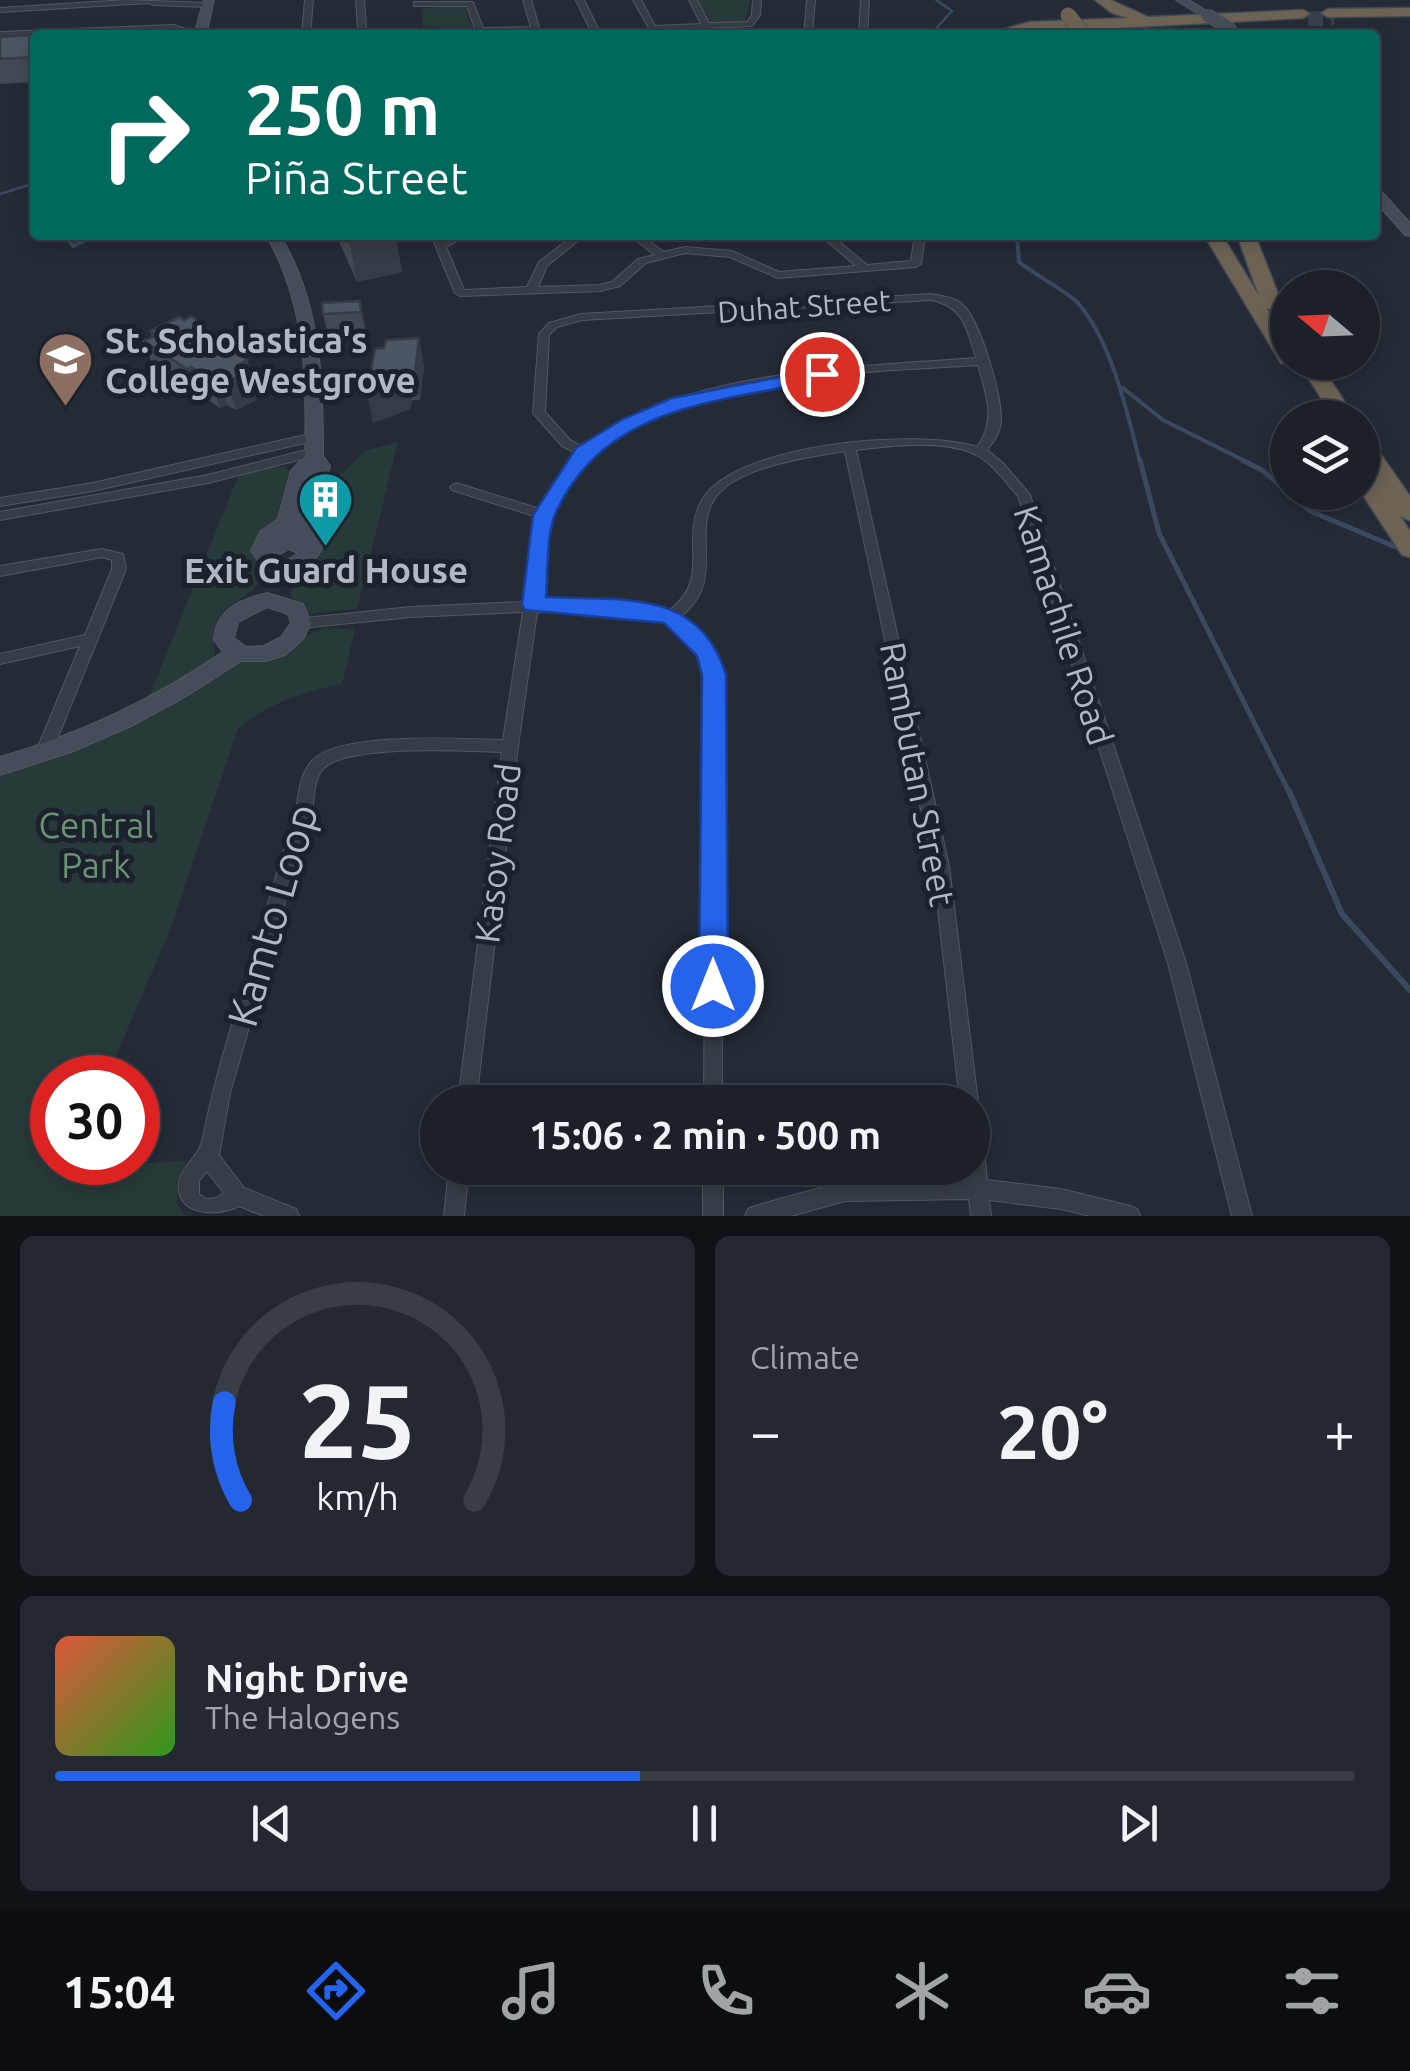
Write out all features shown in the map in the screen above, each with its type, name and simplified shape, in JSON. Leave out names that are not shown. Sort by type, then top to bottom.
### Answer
[{"type":"highway","points":[[1055,0],[1092,30]]},
{"type":"highway","points":[[1102,0],[1138,16],[1204,19]]},
{"type":"highway","points":[[1331,15],[1410,14]]},
{"type":"highway","points":[[1012,30],[1030,26],[1305,16]]},
{"type":"highway","points":[[1032,30],[1204,19]]},
{"type":"highway","points":[[1166,30],[1204,19]]},
{"type":"highway","points":[[1217,240],[1270,312]]},
{"type":"highway","points":[[1244,244],[1270,322]]},
{"type":"highway","points":[[1380,477],[1402,518],[1410,549]]},
{"type":"highway","points":[[1380,495],[1402,518]]},
{"type":"street","points":[[306,30],[308,0]]},
{"type":"street","points":[[360,0],[364,30]]},
{"type":"street","points":[[527,0],[535,30]]},
{"type":"street","points":[[580,0],[595,30]]},
{"type":"street","points":[[637,0],[653,30]]},
{"type":"street","points":[[693,0],[708,27]]},
{"type":"street","points":[[668,30],[749,24],[756,15],[757,0]]},
{"type":"street","points":[[808,30],[811,0]]},
{"type":"street","points":[[863,30],[865,0]]},
{"type":"street","points":[[1181,0],[1204,19],[1231,30]]},
{"type":"street","points":[[0,10],[157,1],[175,7],[208,2],[202,30]]},
{"type":"street","points":[[415,30],[416,2],[470,4],[480,30]]},
{"type":"street","points":[[0,37],[30,36]]},
{"type":"street","points":[[0,37],[30,42]]},
{"type":"street","points":[[0,48],[30,44]]},
{"type":"street","points":[[1380,199],[1410,232]]},
{"type":"street","points":[[276,240],[290,261],[306,324],[315,385],[314,448],[321,466],[308,513],[316,542],[306,557],[263,557],[263,542],[287,522],[300,471],[314,448]]},
{"type":"street","points":[[439,240],[460,293],[600,288],[616,284],[642,261],[665,253],[709,250],[732,254],[778,275],[916,264],[919,240]]},
{"type":"street","points":[[531,290],[543,264],[574,240]]},
{"type":"street","points":[[643,240],[665,253]]},
{"type":"street","points":[[653,240],[665,253]]},
{"type":"street","points":[[831,240],[865,268]]},
{"type":"street","name":"Duhat Street","points":[[583,452],[566,444],[539,413],[544,334],[552,325],[581,317],[930,297],[953,302],[964,312],[982,362],[996,420],[992,436],[980,451]]},
{"type":"street","points":[[456,487],[544,515],[583,452],[630,423],[678,402],[822,374],[982,362]]},
{"type":"street","points":[[672,616],[688,607],[702,575],[703,507],[717,487],[743,471],[894,439],[932,441],[980,451]]},
{"type":"street","points":[[0,502],[314,448]]},
{"type":"street","points":[[0,516],[208,479],[314,448]]},
{"type":"street","name":"Rambutan Street","points":[[850,448],[941,866],[967,1085]]},
{"type":"street","name":"Kamachile Road","points":[[980,451],[1024,495],[1038,530],[1073,653],[1177,963],[1242,1216]]},
{"type":"street","name":"Kasoy Road","points":[[469,1085],[510,746],[534,604],[544,515]]},
{"type":"street","points":[[0,571],[102,554],[118,558],[119,569],[43,754]]},
{"type":"street","points":[[255,603],[286,557]]},
{"type":"street","points":[[286,557],[289,604]]},
{"type":"street","points":[[0,766],[43,754],[146,711],[237,652],[272,652],[292,640],[301,623],[296,609],[289,604],[255,603],[233,614],[223,632],[224,640],[237,652]]},
{"type":"street","points":[[301,623],[432,608],[534,604],[643,610],[672,616],[708,653],[714,675],[713,1085]]},
{"type":"street","points":[[0,659],[88,639]]},
{"type":"street","name":"Kamto Loop","points":[[209,1157],[221,1093],[305,805],[309,778],[321,760],[363,748],[510,746]]},
{"type":"street","points":[[237,1195],[210,1210],[194,1204],[187,1188],[189,1179],[209,1157],[237,1195],[289,1216]]},
{"type":"street","points":[[454,1216],[457,1185]]},
{"type":"street","points":[[713,1185],[713,1216]]},
{"type":"street","points":[[979,1185],[981,1216]]},
{"type":"street","points":[[755,1216],[845,1191],[980,1189],[1061,1199],[1130,1216]]},
{"type":"green space","points":[[698,0],[750,0],[745,22],[741,24],[712,23]]},
{"type":"green space","points":[[464,5],[472,28],[423,27],[422,10]]},
{"type":"green space","points":[[398,442],[357,609],[310,614],[291,598],[291,589],[320,544],[315,511],[324,480],[344,472],[365,451]]},
{"type":"green space","points":[[285,467],[293,473],[279,521],[254,553],[260,577],[256,585],[217,620],[213,634],[215,659],[145,707],[239,474]]},
{"type":"green space","name":"Central Park","points":[[325,628],[355,629],[342,684],[287,700],[238,728],[171,928],[116,1055],[30,1055],[30,1185],[160,1185],[160,1162],[186,1161],[177,1181],[177,1205],[187,1216],[0,1216],[0,777],[149,718],[237,664]]},
{"type":"building","points":[[30,35],[30,57],[0,59],[0,37]]},
{"type":"building","points":[[360,301],[361,312],[323,314],[322,303]]},
{"type":"building","points":[[191,316],[247,360],[238,365],[248,371],[227,382],[219,376],[211,380],[144,341],[156,335],[150,331],[179,317],[184,320]]},
{"type":"building","points":[[419,338],[415,372],[406,372],[405,381],[367,394],[375,349],[384,348],[386,340]]},
{"type":"waterway","points":[[935,30],[952,11],[936,0]]},
{"type":"waterway","points":[[0,194],[30,185]]},
{"type":"waterway","points":[[71,240],[73,246],[86,240]]},
{"type":"waterway","points":[[1017,240],[1019,262],[1077,302],[1100,337],[1117,378],[1140,462]]},
{"type":"waterway","points":[[1123,388],[1163,420],[1247,462]]},
{"type":"waterway","points":[[1140,460],[1159,533],[1290,794]]},
{"type":"waterway","points":[[1242,460],[1270,477]]},
{"type":"waterway","points":[[1309,510],[1410,553]]},
{"type":"waterway","points":[[1289,791],[1342,914],[1410,990]]},
{"type":"tunnel","points":[[1308,19],[1334,18]]},
{"type":"place","name":"St. Scholastica's College Westgrove","points":[[66,409]]},
{"type":"place","name":"Exit Guard House","points":[[326,548]]},
{"type":"route","points":[[713,986],[714,675],[708,653],[672,616],[643,610],[534,604],[544,515],[583,452],[630,423],[678,402],[822,374]]}]
